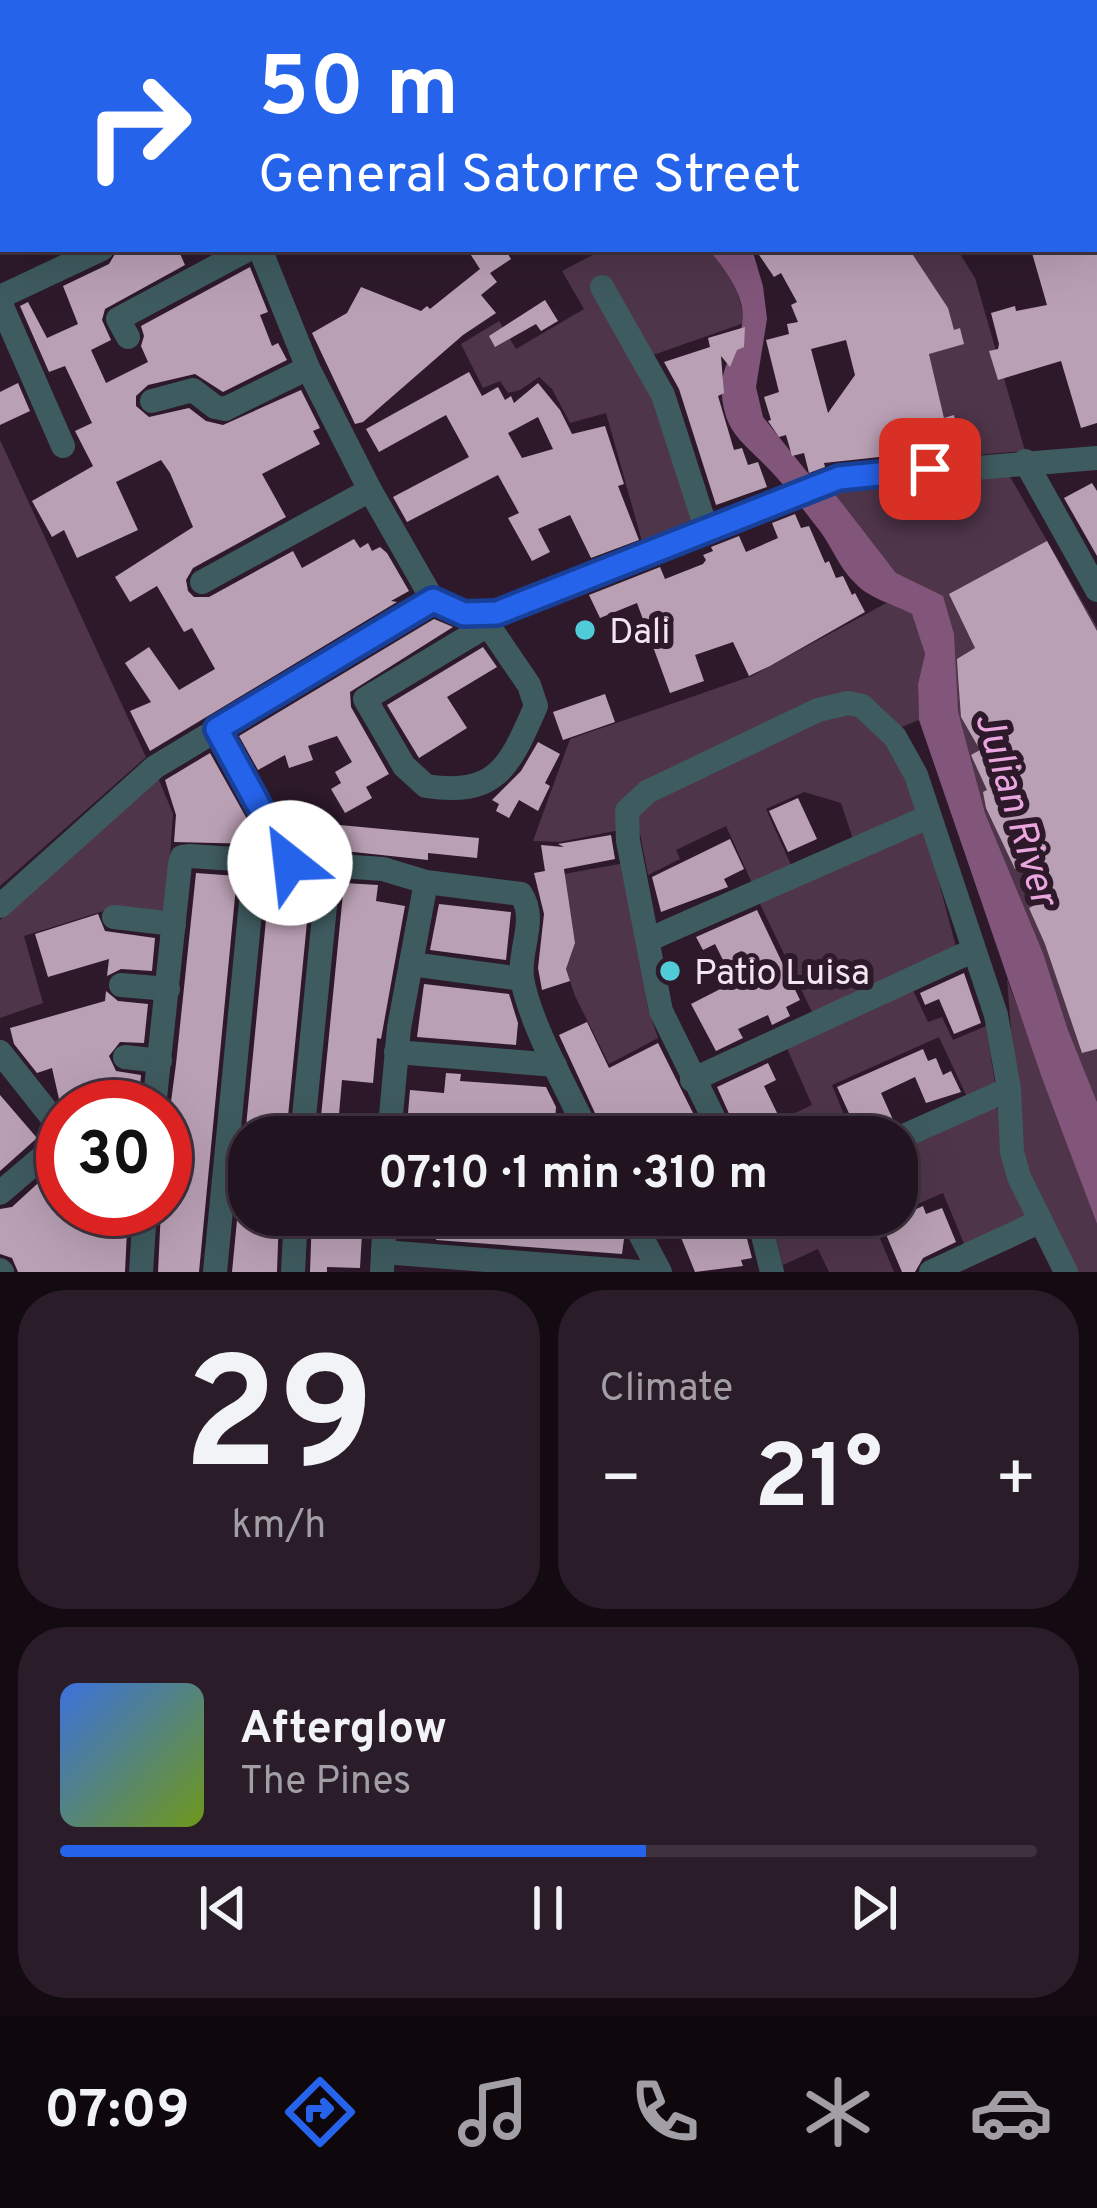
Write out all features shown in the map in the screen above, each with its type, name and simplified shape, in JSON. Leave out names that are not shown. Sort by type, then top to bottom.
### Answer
[{"type":"street","points":[[63,446],[0,299],[96,252]]},
{"type":"street","points":[[128,337],[118,319],[243,252]]},
{"type":"street","points":[[261,252],[308,368],[433,600],[485,621],[529,685],[536,706],[496,778],[481,784],[426,786],[410,775],[365,699],[485,621],[848,476],[1097,458]]},
{"type":"street","points":[[602,287],[663,395],[707,531]]},
{"type":"street","points":[[152,400],[193,390],[225,409],[308,368]]},
{"type":"street","points":[[1025,461],[1097,590]]},
{"type":"street","points":[[202,582],[370,490]]},
{"type":"street","points":[[0,906],[128,788],[433,600]]},
{"type":"street","points":[[712,1116],[661,1011],[627,811],[634,800],[818,710],[848,703],[862,706],[877,716],[906,754],[996,1016],[1019,1178],[1066,1272]]},
{"type":"street","points":[[217,729],[290,863]]},
{"type":"street","points":[[650,939],[928,817]]},
{"type":"street","points":[[157,1080],[182,857],[383,869],[426,882],[521,894],[528,907],[522,979],[554,1065],[580,1116]]},
{"type":"street","points":[[215,1272],[255,860]]},
{"type":"street","points":[[304,1116],[329,866]]},
{"type":"street","points":[[391,1116],[396,1052],[426,882]]},
{"type":"street","points":[[114,917],[174,923]]},
{"type":"street","points":[[692,1080],[972,951]]},
{"type":"street","points":[[411,964],[522,979]]},
{"type":"street","points":[[121,985],[168,989]]},
{"type":"street","points":[[0,1052],[53,1120],[57,1136],[48,1151],[0,1193]]},
{"type":"street","points":[[396,1052],[554,1065]]},
{"type":"street","points":[[125,1057],[160,1060]]},
{"type":"street","points":[[918,1129],[1009,1089]]},
{"type":"street","points":[[931,1272],[1041,1221]]},
{"type":"street","points":[[140,1272],[143,1236]]},
{"type":"street","points":[[293,1272],[295,1236]]},
{"type":"street","points":[[641,1236],[660,1272]]},
{"type":"street","points":[[763,1236],[772,1272]]},
{"type":"street","points":[[382,1262],[639,1272]]},
{"type":"shaded area","points":[[598,252],[710,252],[740,301],[744,323],[639,360],[698,521],[643,545],[606,413],[570,423],[552,389],[539,377],[508,393],[500,381],[483,388],[461,344],[499,321],[516,349],[584,309],[562,271]]},
{"type":"shaded area","points":[[710,252],[753,252],[767,319],[756,387],[763,417],[807,472],[837,497],[896,573],[943,596],[954,634],[958,711],[985,813],[1097,1102],[1097,1224],[919,720],[918,684],[925,654],[912,614],[856,584],[799,504],[730,425],[722,386],[743,320],[730,279]]},
{"type":"shaded area","points":[[883,252],[959,252],[975,278],[1025,451],[953,457],[920,315]]},
{"type":"shaded area","points":[[0,440],[146,757],[0,886]]},
{"type":"shaded area","points":[[1009,475],[1097,627],[1097,1102],[985,813],[958,711],[943,597],[897,574],[830,491]]},
{"type":"shaded area","points":[[890,601],[912,614],[925,654],[918,684],[919,720],[897,729],[867,702],[640,790],[620,830],[559,842],[533,841],[570,739],[752,676]]},
{"type":"shaded area","points":[[849,711],[893,743],[920,811],[853,839],[841,803],[804,792],[766,809],[791,865],[752,883],[726,826],[676,850],[680,859],[648,875],[637,818],[640,804],[823,718]]},
{"type":"shaded area","points":[[157,775],[173,814],[166,914],[113,908],[24,936],[43,1003],[0,1018],[0,920]]},
{"type":"shaded area","points":[[924,825],[956,947],[813,1014],[759,902]]},
{"type":"shaded area","points":[[625,863],[648,1008],[658,1038],[609,1064],[566,969],[575,943],[564,874]]},
{"type":"shaded area","points":[[1007,979],[1097,1224],[1097,1272],[1074,1272],[1021,1154]]},
{"type":"shaded area","points":[[912,988],[928,1022],[942,1017],[953,1040],[986,1026],[995,1083],[967,1097],[939,1037],[832,1085],[845,1116],[789,1116],[812,1105],[786,1046]]},
{"type":"shaded area","points":[[996,1107],[1002,1114],[1027,1217],[965,1246],[943,1193],[918,1204],[918,1141]]},
{"type":"shaded area","points":[[776,1236],[879,1236],[894,1272],[829,1272],[818,1249],[783,1265]]},
{"type":"building","points":[[116,252],[179,252],[185,265],[105,309],[102,320],[111,340],[91,350],[106,383],[148,362],[141,346],[141,326],[250,267],[268,312],[260,315],[272,346],[278,343],[287,360],[223,392],[195,374],[148,385],[136,396],[136,406],[149,417],[189,408],[206,421],[223,425],[301,390],[320,428],[313,431],[320,444],[262,474],[286,517],[193,568],[186,580],[188,591],[194,597],[209,597],[293,551],[302,568],[354,539],[360,548],[368,543],[372,551],[380,547],[387,553],[409,591],[150,751],[130,711],[151,702],[125,663],[149,647],[179,690],[215,669],[192,628],[184,632],[157,586],[130,602],[115,577],[193,527],[170,473],[161,460],[116,482],[138,530],[77,558],[64,530],[52,537],[32,501],[93,466],[75,431],[92,423],[65,366],[49,372],[20,306],[28,302],[47,338],[78,324],[63,286],[109,264]]},
{"type":"building","points":[[469,252],[507,252],[511,259],[490,273],[497,282],[481,295],[496,313],[355,424],[312,333],[347,313],[361,287],[421,311],[480,269]]},
{"type":"building","points":[[757,252],[911,252],[948,308],[954,330],[960,328],[964,344],[929,354],[944,418],[954,415],[958,436],[908,442],[909,446],[896,448],[898,455],[824,463],[825,467],[809,473],[804,453],[792,456],[786,435],[779,437],[768,421],[764,397],[779,392],[766,340],[789,334],[787,324],[798,322],[791,305],[797,302],[781,273],[774,277]],"holes":[[[846,340],[855,375],[828,413],[811,349]]]},
{"type":"building","points":[[1097,252],[1097,423],[1081,428],[1061,361],[998,380],[989,351],[999,344],[991,313],[1047,305],[1032,253]]},
{"type":"building","points":[[545,300],[558,321],[541,331],[536,324],[495,347],[489,336]]},
{"type":"building","points":[[745,327],[744,347],[737,350],[730,367],[721,356],[724,393],[718,396],[734,450],[742,448],[748,465],[758,462],[767,487],[716,505],[679,389],[664,362],[710,347],[708,338]]},
{"type":"building","points":[[469,372],[482,396],[498,387],[505,400],[511,396],[514,403],[538,383],[572,434],[605,426],[624,484],[618,486],[639,540],[591,558],[570,515],[538,529],[550,552],[532,561],[508,518],[519,513],[498,475],[407,522],[393,497],[469,457],[446,415],[379,452],[366,429]],"holes":[[[538,417],[553,449],[522,458],[508,433]]]},
{"type":"building","points":[[18,383],[30,411],[0,425],[0,392]]},
{"type":"building","points":[[1092,483],[1097,491],[1097,556],[1064,498]]},
{"type":"building","points":[[795,514],[801,528],[809,526],[825,563],[829,561],[836,578],[843,576],[865,612],[749,676],[733,642],[695,655],[704,681],[670,693],[637,603],[600,618],[589,595],[660,567],[665,579],[703,564],[703,555],[713,551],[711,547],[739,536],[746,552],[778,538],[772,523]]},
{"type":"building","points":[[1047,541],[1097,631],[1097,1049],[1082,1053],[1029,908],[1035,905],[1021,866],[1015,869],[986,808],[983,792],[987,790],[971,755],[980,750],[961,717],[958,676],[957,659],[975,648],[949,594]]},
{"type":"building","points":[[434,619],[453,627],[350,692],[351,707],[389,774],[366,787],[372,798],[345,813],[331,789],[341,783],[335,772],[352,762],[337,736],[308,746],[313,760],[289,768],[285,755],[258,770],[239,736]]},
{"type":"building","points":[[483,647],[497,667],[447,697],[467,728],[419,758],[387,705]]},
{"type":"building","points":[[605,694],[615,722],[563,740],[553,712]]},
{"type":"building","points":[[538,742],[560,754],[545,783],[550,786],[538,811],[519,800],[509,818],[496,811],[499,804],[492,800],[521,771]]},
{"type":"building","points":[[210,753],[261,844],[174,842],[176,815],[165,780]]},
{"type":"building","points":[[798,798],[817,839],[788,852],[769,811]]},
{"type":"building","points":[[318,823],[479,838],[477,858],[428,853],[428,860],[316,848]]},
{"type":"building","points":[[611,835],[615,859],[564,869],[575,943],[566,969],[570,981],[542,990],[538,968],[544,914],[534,873],[545,871],[541,845],[564,847],[558,844]]},
{"type":"building","points":[[730,839],[744,869],[724,879],[728,887],[661,912],[652,877]]},
{"type":"building","points":[[196,873],[237,876],[199,1272],[158,1272],[160,1236],[192,1236],[192,1080],[174,1080]]},
{"type":"building","points":[[270,878],[311,881],[288,1116],[247,1116]]},
{"type":"building","points":[[344,883],[378,885],[376,901],[405,906],[381,1039],[377,1038],[373,1083],[342,1080],[339,1116],[321,1116]]},
{"type":"building","points":[[439,904],[511,912],[506,960],[430,950]]},
{"type":"building","points":[[757,910],[800,1000],[786,1007],[790,1016],[772,1025],[768,1015],[738,1029],[743,1038],[716,1051],[691,1004],[734,982],[715,944],[703,950],[696,937]]},
{"type":"building","points":[[98,914],[105,931],[155,938],[152,971],[121,969],[107,976],[109,959],[48,977],[35,934]]},
{"type":"building","points":[[964,973],[981,1023],[954,1034],[939,999],[925,1005],[920,993]]},
{"type":"building","points":[[424,984],[509,994],[518,1023],[516,1045],[417,1037]]},
{"type":"building","points":[[106,991],[118,1001],[148,1004],[144,1043],[120,1042],[109,1056],[116,1071],[141,1075],[141,1080],[55,1080],[52,1068],[37,1073],[14,1044],[10,1028],[105,1001]]},
{"type":"building","points":[[587,1022],[609,1068],[658,1043],[694,1116],[596,1116],[559,1035]]},
{"type":"building","points":[[923,1049],[928,1061],[936,1058],[943,1075],[951,1071],[961,1092],[926,1103],[915,1077],[881,1093],[891,1116],[850,1116],[837,1087]]},
{"type":"building","points":[[768,1063],[776,1080],[764,1086],[779,1116],[730,1116],[717,1087]]},
{"type":"building","points":[[446,1073],[461,1074],[460,1081],[546,1087],[555,1116],[408,1116],[410,1090],[444,1093]]},
{"type":"building","points":[[0,1095],[36,1139],[0,1171]]},
{"type":"building","points":[[36,1185],[36,1236],[127,1236],[125,1272],[18,1272],[12,1258],[0,1254],[0,1209],[12,1207]]},
{"type":"building","points":[[923,1206],[926,1214],[942,1208],[956,1242],[923,1258],[915,1272],[902,1272],[887,1236],[918,1236],[918,1208]]},
{"type":"building","points":[[235,1236],[278,1236],[277,1272],[232,1272]]},
{"type":"building","points":[[311,1236],[362,1236],[360,1268],[327,1267],[327,1272],[310,1272]]},
{"type":"building","points":[[436,1236],[624,1239],[622,1254],[436,1240]]},
{"type":"building","points":[[680,1236],[746,1236],[752,1258],[741,1260],[743,1266],[695,1272]]},
{"type":"place","name":"Dali","points":[[585,630]]},
{"type":"place","name":"Patio Luisa","points":[[670,971]]},
{"type":"route","points":[[290,863],[217,729],[433,600],[464,614],[497,613],[839,478],[930,469]]},
{"type":"water label","name":"Julian River","points":[[1018,808]]}]
